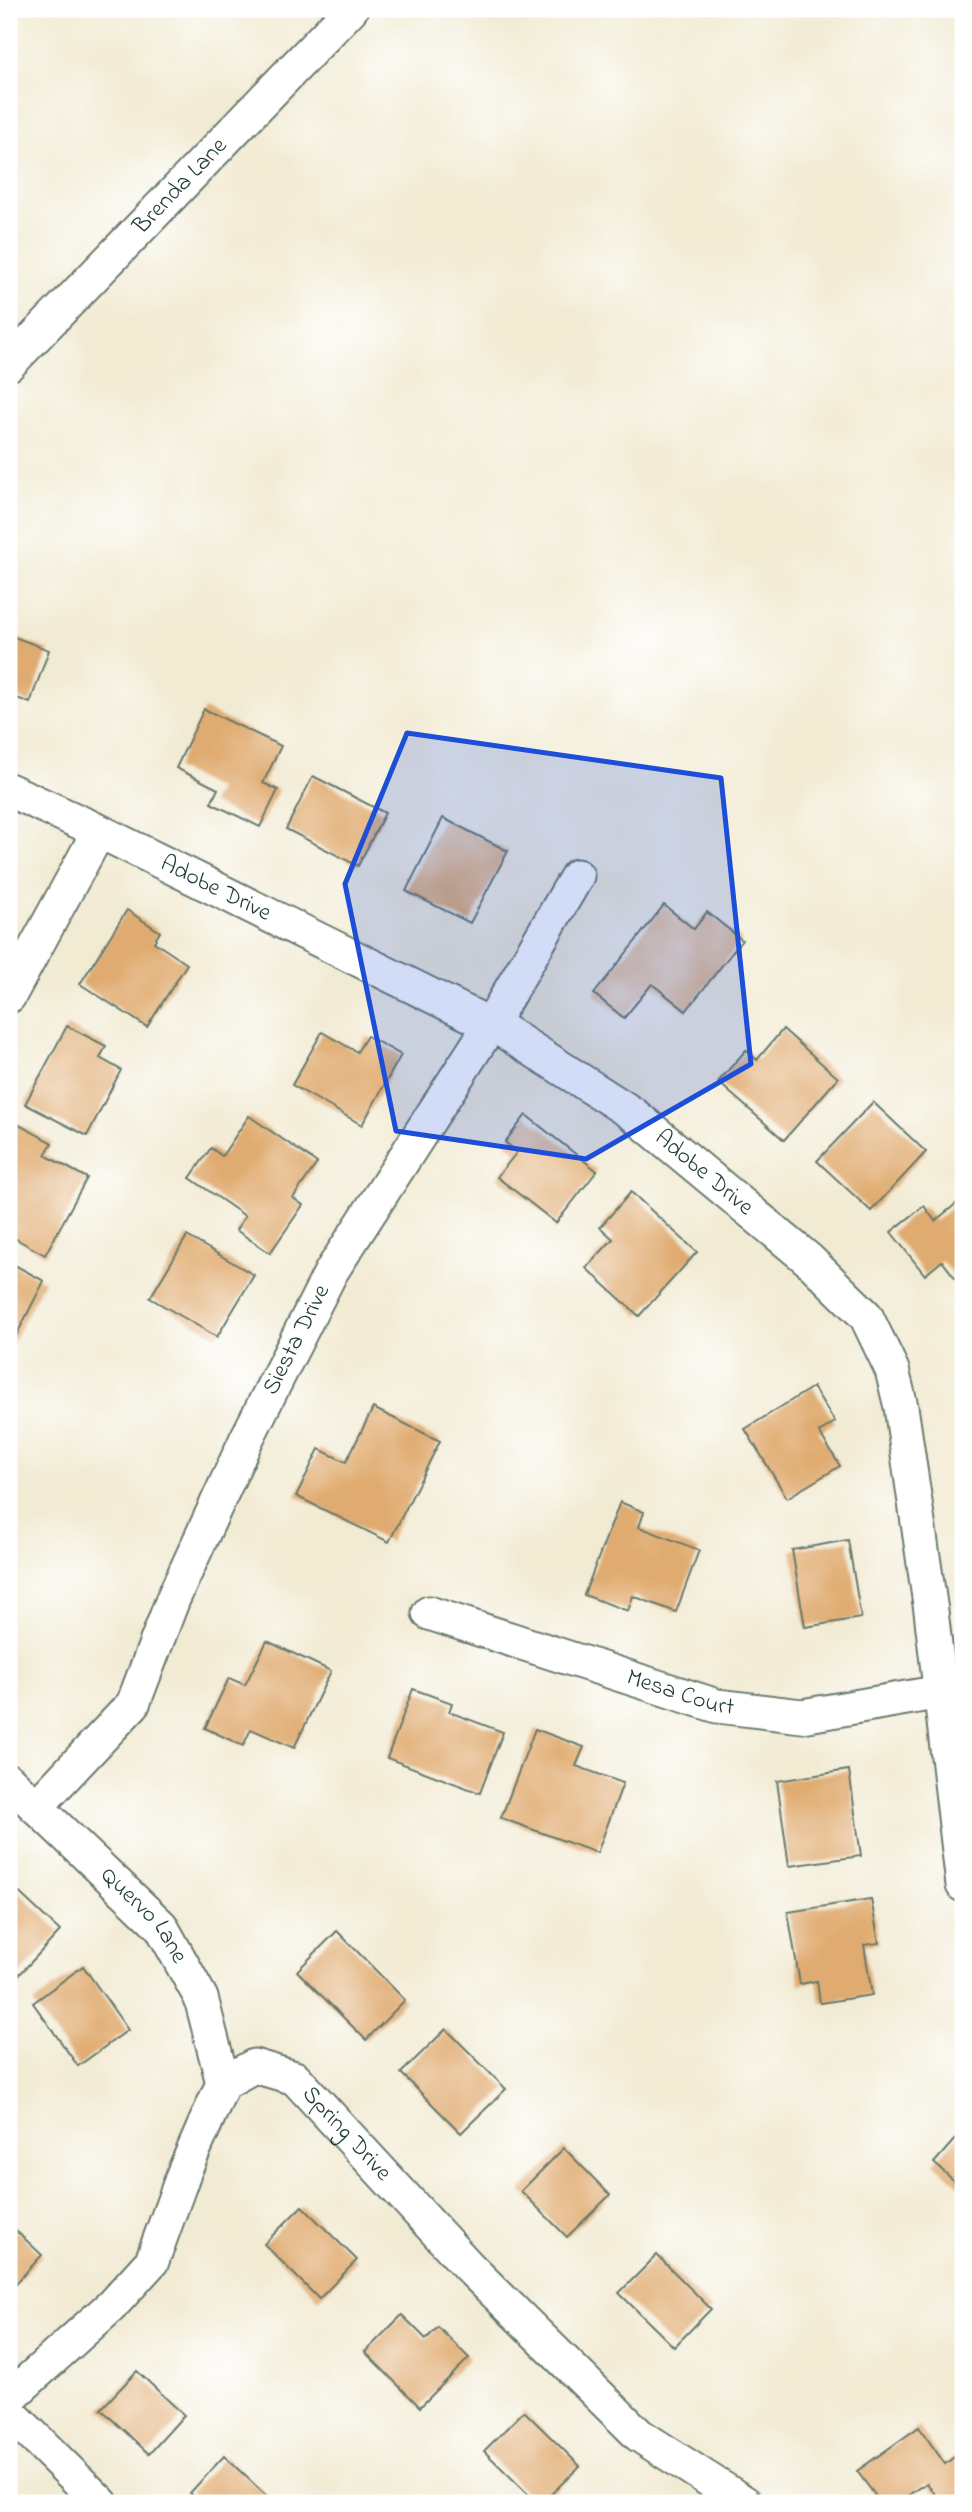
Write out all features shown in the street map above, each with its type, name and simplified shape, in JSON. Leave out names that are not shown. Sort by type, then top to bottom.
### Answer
[{"type":"street","name":"Brenda Lane","points":[[9,364],[351,9]]},
{"type":"street","name":"Adobe Drive","points":[[9,790],[99,831],[491,1024],[633,1114],[809,1260],[866,1316],[892,1370],[901,1407],[941,1692],[963,1885]]},
{"type":"street","points":[[9,996],[99,831]]},
{"type":"street","name":"Siesta Drive","points":[[36,1807],[133,1704],[173,1599],[247,1438],[331,1272],[491,1024],[577,876]]},
{"type":"street","name":"Mesa Court","points":[[429,1613],[717,1706],[760,1713],[802,1716],[941,1692]]},
{"type":"street","name":"Quervo Lane","points":[[9,1781],[161,1927],[201,1998],[223,2083]]},
{"type":"street","name":"Spring Drive","points":[[223,2083],[254,2066],[295,2078],[469,2267],[639,2435],[745,2503]]},
{"type":"street","points":[[9,2398],[111,2306],[152,2261],[223,2083]]},
{"type":"street","points":[[9,2412],[101,2503]]},
{"type":"highlighted area","points":[[407,733],[721,778],[751,1064],[586,1159],[396,1131],[345,884]]},
{"type":"building","points":[[9,635],[49,650],[30,703],[9,695]]},
{"type":"building","points":[[204,709],[281,746],[263,783],[278,790],[260,827],[211,803],[218,789],[176,768]]},
{"type":"building","points":[[313,776],[385,813],[358,866],[286,829]]},
{"type":"building","points":[[443,818],[508,851],[470,923],[406,891]]},
{"type":"building","points":[[664,905],[694,929],[707,912],[742,940],[686,1011],[652,984],[624,1018],[594,994]]},
{"type":"building","points":[[127,910],[160,932],[154,942],[187,964],[147,1027],[80,984]]},
{"type":"building","points":[[67,1026],[106,1046],[100,1058],[121,1070],[87,1136],[25,1104]]},
{"type":"building","points":[[783,1029],[838,1078],[784,1140],[718,1082],[746,1050],[757,1060]]},
{"type":"building","points":[[322,1032],[357,1052],[367,1036],[401,1055],[362,1125],[292,1085]]},
{"type":"building","points":[[873,1102],[926,1152],[871,1211],[817,1161]]},
{"type":"building","points":[[526,1115],[597,1171],[556,1223],[497,1177],[517,1152],[505,1142]]},
{"type":"building","points":[[249,1116],[317,1163],[293,1198],[303,1205],[270,1253],[236,1230],[245,1216],[190,1178],[211,1148],[222,1156]]},
{"type":"building","points":[[16,1123],[52,1143],[45,1155],[87,1178],[45,1255],[9,1235],[9,1136]]},
{"type":"building","points":[[631,1192],[697,1252],[639,1316],[586,1268],[613,1239],[600,1227]]},
{"type":"building","points":[[963,1198],[963,1288],[942,1261],[925,1275],[891,1232],[924,1206],[935,1221]]},
{"type":"building","points":[[187,1236],[254,1275],[217,1337],[150,1298]]},
{"type":"building","points":[[9,1262],[44,1281],[9,1350]]},
{"type":"building","points":[[813,1387],[835,1422],[819,1432],[840,1466],[787,1498],[745,1429]]},
{"type":"building","points":[[373,1408],[440,1441],[389,1542],[296,1496],[319,1449],[346,1462]]},
{"type":"building","points":[[620,1502],[644,1512],[639,1527],[699,1550],[676,1612],[633,1596],[628,1611],[584,1595]]},
{"type":"building","points":[[848,1540],[861,1618],[805,1627],[792,1550]]},
{"type":"building","points":[[267,1641],[331,1671],[294,1748],[251,1729],[243,1746],[205,1728],[229,1678],[245,1685]]},
{"type":"building","points":[[413,1689],[452,1703],[449,1712],[503,1732],[480,1793],[387,1758]]},
{"type":"building","points":[[535,1729],[584,1747],[576,1766],[623,1783],[597,1853],[501,1818]]},
{"type":"building","points":[[849,1770],[861,1856],[789,1866],[777,1781]]},
{"type":"building","points":[[9,1883],[60,1931],[20,1974],[9,1964]]},
{"type":"building","points":[[871,1899],[879,1943],[864,1945],[872,1995],[820,2003],[817,1981],[800,1984],[788,1912]]},
{"type":"building","points":[[337,1931],[405,2000],[366,2040],[297,1971]]},
{"type":"building","points":[[83,1966],[128,2030],[78,2066],[33,2003]]},
{"type":"building","points":[[446,2029],[506,2089],[461,2133],[401,2073]]},
{"type":"building","points":[[963,2130],[963,2189],[934,2163]]},
{"type":"building","points":[[564,2148],[610,2195],[567,2237],[521,2191]]},
{"type":"building","points":[[302,2206],[357,2260],[319,2299],[264,2244]]},
{"type":"building","points":[[9,2224],[42,2255],[9,2291]]},
{"type":"building","points":[[657,2255],[711,2309],[674,2347],[619,2293]]},
{"type":"building","points":[[402,2315],[426,2339],[438,2327],[469,2358],[420,2407],[365,2352]]},
{"type":"building","points":[[137,2371],[184,2415],[149,2454],[101,2409]]},
{"type":"building","points":[[524,2411],[580,2466],[542,2503],[537,2503],[484,2451]]},
{"type":"building","points":[[919,2427],[945,2464],[963,2450],[963,2503],[941,2503],[927,2483],[898,2503],[881,2503],[857,2471]]},
{"type":"building","points":[[224,2456],[271,2500],[268,2503],[201,2503],[190,2493]]}]
